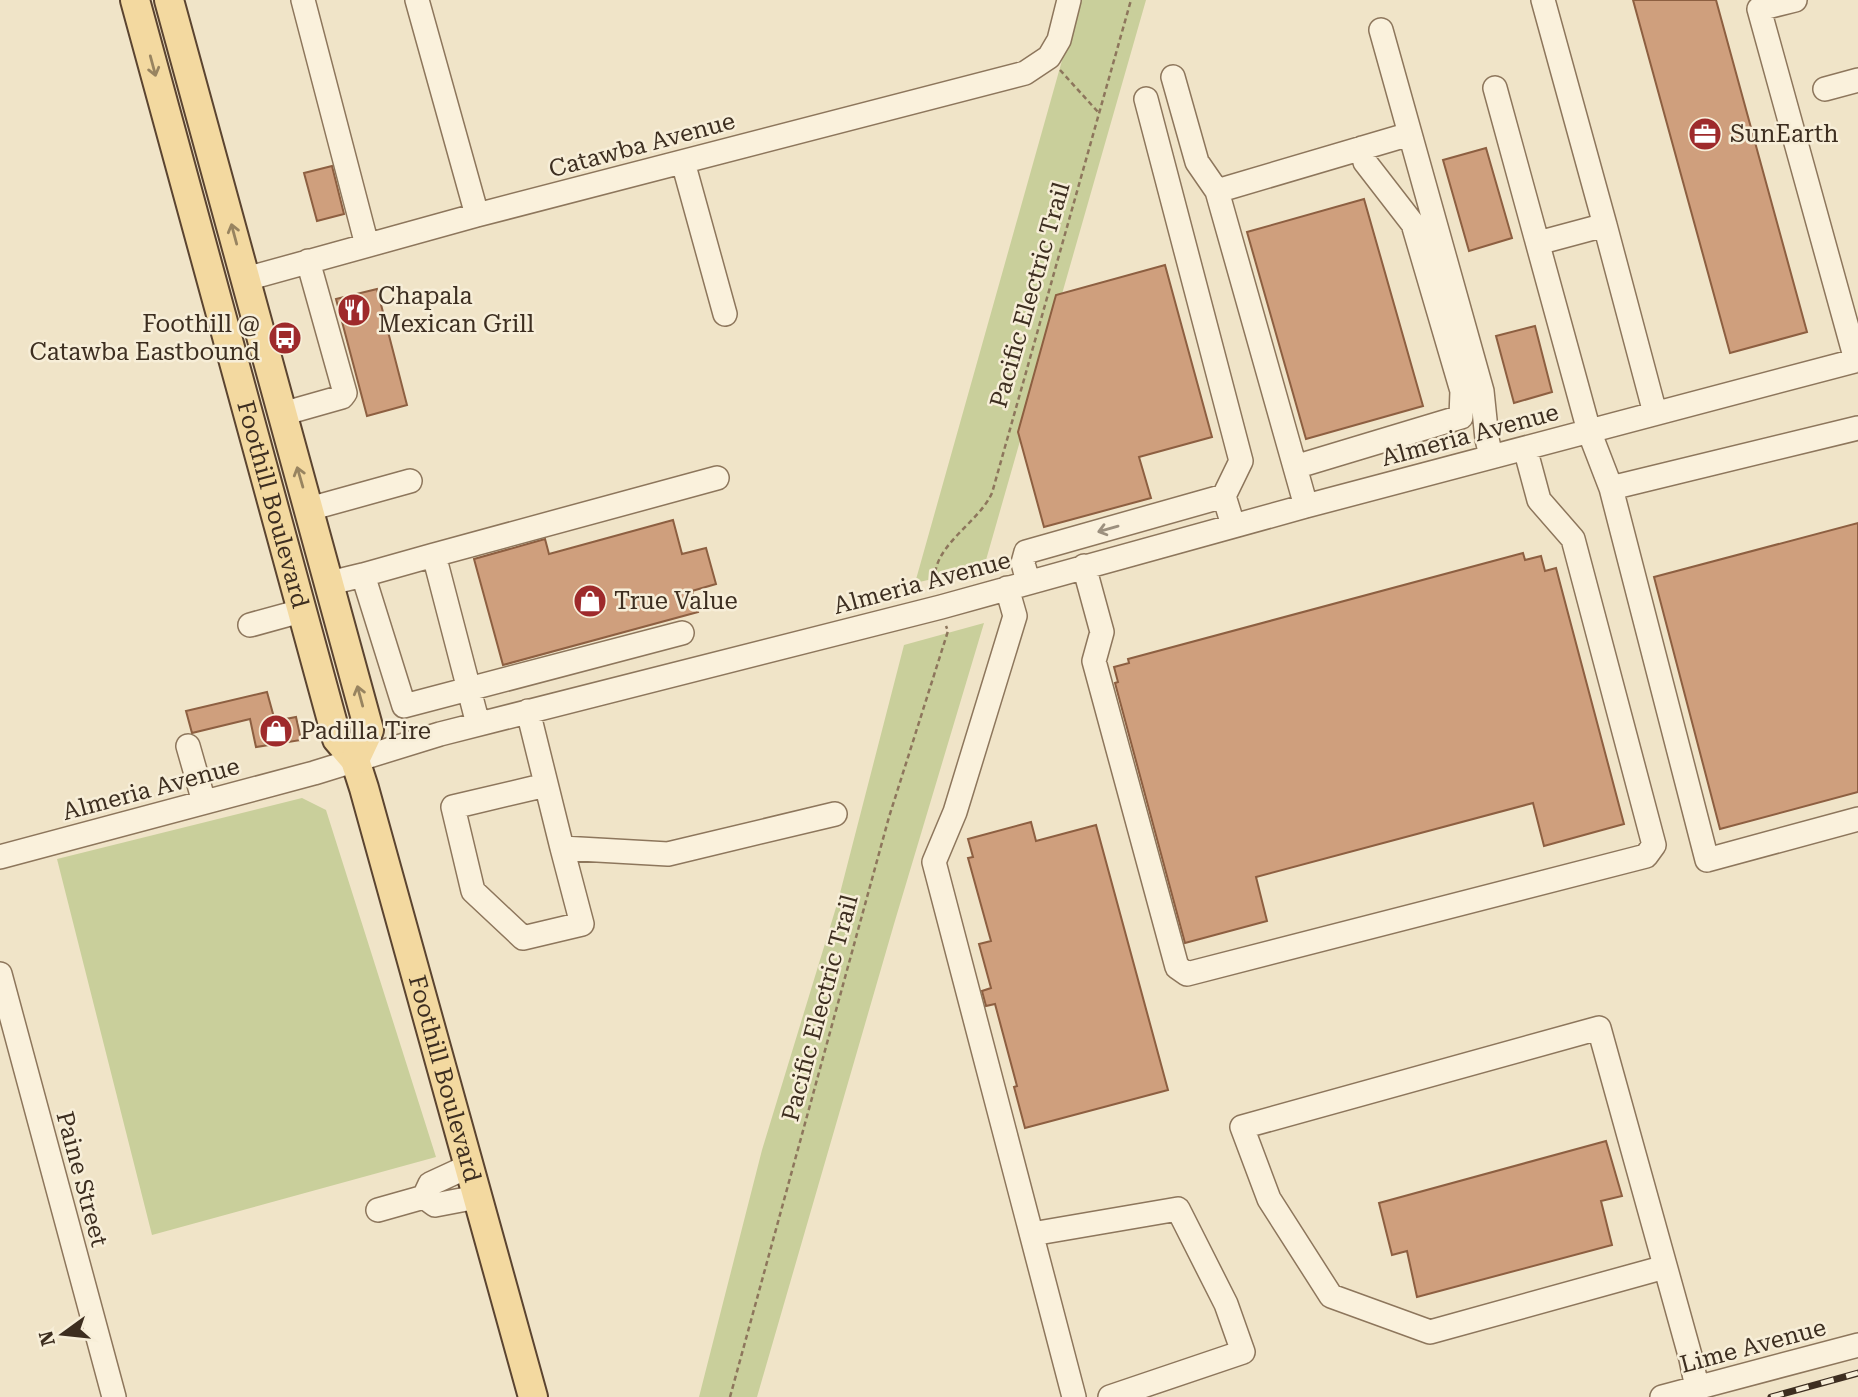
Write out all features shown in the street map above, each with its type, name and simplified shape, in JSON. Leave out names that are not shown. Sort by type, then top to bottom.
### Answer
[{"type":"main road","name":"Foothill Boulevard","points":[[135,0],[337,739],[355,760],[533,1397]]},
{"type":"main road","name":"Foothill Boulevard","points":[[169,0],[369,730],[355,760]]},
{"type":"street","points":[[303,0],[367,245]]},
{"type":"street","points":[[417,0],[477,215]]},
{"type":"street","points":[[1049,57],[1059,40],[1069,0]]},
{"type":"street","points":[[1543,0],[1655,413]]},
{"type":"street","points":[[1795,0],[1759,9],[1857,360]]},
{"type":"street","points":[[1381,30],[1482,391],[1491,456]]},
{"type":"street","name":"Catawba Avenue","points":[[246,279],[477,215],[1025,73],[1049,57]]},
{"type":"street","points":[[1173,77],[1197,162],[1217,191],[1306,506]]},
{"type":"street","points":[[1825,89],[1858,80]]},
{"type":"street","points":[[1495,88],[1589,431],[1611,488],[1707,860],[1858,819]]},
{"type":"street","points":[[1146,99],[1241,461],[1224,496],[1233,525]]},
{"type":"street","points":[[1217,191],[1410,134]]},
{"type":"street","points":[[1295,467],[1461,417],[1462,391],[1413,224],[1365,162],[1362,148]]},
{"type":"street","points":[[683,162],[725,314]]},
{"type":"street","points":[[1538,243],[1605,225]]},
{"type":"street","points":[[282,414],[342,397],[345,393],[308,261]]},
{"type":"street","name":"Almeria Avenue","points":[[0,857],[478,724],[941,607],[1233,525],[1857,360]]},
{"type":"street","points":[[1611,488],[1858,428]]},
{"type":"street","points":[[1084,566],[1102,632],[1094,661],[1177,967],[1187,974],[1646,856],[1654,845],[1573,539],[1539,500],[1525,448]]},
{"type":"street","points":[[330,583],[717,478]]},
{"type":"street","points":[[309,509],[410,481]]},
{"type":"street","points":[[1074,1397],[934,862],[955,812],[1015,616],[1018,585],[1026,552],[1224,496]]},
{"type":"street","points":[[435,555],[478,724]]},
{"type":"street","points":[[363,575],[404,706],[682,633]]},
{"type":"street","points":[[250,625],[301,611]]},
{"type":"street","points":[[591,658],[600,692]]},
{"type":"street","points":[[528,711],[582,924],[523,938],[473,891],[453,807],[546,785]]},
{"type":"street","points":[[188,746],[204,802]]},
{"type":"street","points":[[562,848],[668,854],[835,814]]},
{"type":"street","name":"Paine Street","points":[[0,974],[114,1397]]},
{"type":"street","points":[[1665,1266],[1430,1332],[1331,1296],[1269,1199],[1242,1126],[1600,1028],[1665,1266],[1697,1388]]},
{"type":"street","points":[[378,1210],[424,1197],[430,1184],[469,1166]]},
{"type":"street","points":[[424,1197],[435,1205],[477,1197]]},
{"type":"street","points":[[1032,1234],[1178,1209],[1226,1304],[1243,1352],[1110,1397]]},
{"type":"street","name":"Lime Avenue","points":[[1662,1397],[1858,1345]]},
{"type":"path","name":"Pacific Electric Trail","points":[[935,583],[934,571],[938,559],[987,505],[992,493],[1131,0]]},
{"type":"path","points":[[1049,57],[1099,114]]},
{"type":"path","name":"Pacific Electric Trail","points":[[730,1397],[889,817],[948,631]]},
{"type":"green space","points":[[1079,0],[1146,0],[984,567],[915,583]]},
{"type":"green space","points":[[984,623],[757,1397],[699,1397],[762,1150],[838,901],[904,645]]},
{"type":"green space","points":[[302,798],[326,810],[436,1157],[152,1235],[57,859]]},
{"type":"building","points":[[1633,0],[1716,0],[1807,332],[1730,353]]},
{"type":"building","points":[[1486,148],[1512,238],[1469,251],[1443,160]]},
{"type":"building","points":[[332,166],[344,214],[317,221],[304,173]]},
{"type":"building","points":[[1364,199],[1423,406],[1306,439],[1247,232]]},
{"type":"building","points":[[1165,265],[1212,437],[1139,457],[1151,498],[1044,527],[1018,432],[1056,295]]},
{"type":"building","points":[[377,289],[407,405],[367,416],[336,299]]},
{"type":"building","points":[[1535,326],[1552,392],[1514,403],[1496,336]]},
{"type":"building","name":"True Value","points":[[673,520],[682,554],[706,548],[716,584],[692,591],[698,612],[503,665],[474,559],[545,539],[549,554]]},
{"type":"building","points":[[1858,523],[1858,792],[1720,829],[1654,577]]},
{"type":"building","points":[[1523,553],[1525,560],[1541,556],[1545,571],[1556,568],[1624,824],[1544,846],[1533,803],[1256,877],[1267,921],[1185,943],[1115,683],[1118,682],[1114,667],[1129,663],[1128,659]]},
{"type":"building","points":[[267,692],[275,721],[296,717],[301,740],[256,747],[250,719],[192,733],[186,711]]},
{"type":"building","points":[[1031,822],[1036,841],[1096,825],[1168,1090],[1025,1128],[1014,1087],[1017,1086],[995,1004],[986,1006],[982,991],[991,988],[979,944],[991,941],[968,858],[973,857],[968,839]]},
{"type":"building","points":[[1606,1141],[1622,1196],[1601,1201],[1612,1245],[1417,1297],[1407,1251],[1392,1255],[1379,1203]]},
{"type":"railway","points":[[1771,1397],[1858,1373]]},
{"type":"place","name":"SunEarth","points":[[1705,134]]},
{"type":"place","name":"Chapala Mexican Grill","points":[[354,310]]},
{"type":"place","name":"Foothill @ Catawba Eastbound","points":[[285,338]]},
{"type":"place","name":"True Value","points":[[590,601]]},
{"type":"place","name":"Padilla Tire","points":[[276,731]]}]
